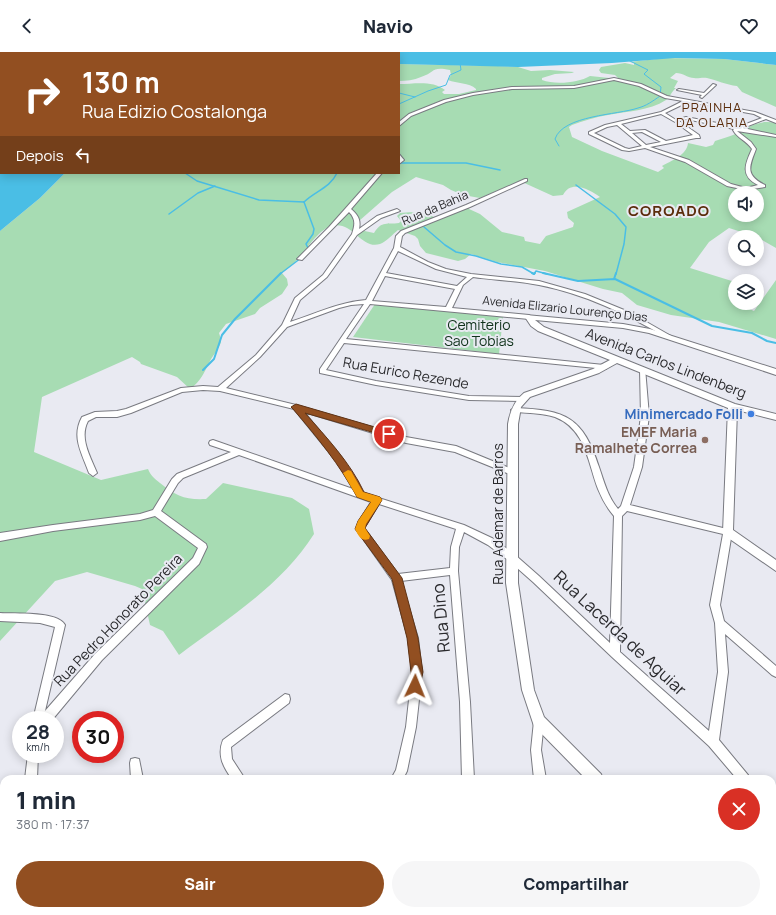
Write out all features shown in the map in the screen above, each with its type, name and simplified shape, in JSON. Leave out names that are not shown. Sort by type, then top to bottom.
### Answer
[{"type":"street","points":[[400,124],[410,115],[445,101],[473,94],[512,88],[567,87],[614,79],[640,85],[666,97],[755,113],[776,122]]},
{"type":"street","points":[[697,102],[714,85]]},
{"type":"street","points":[[679,90],[704,94]]},
{"type":"street","points":[[662,114],[676,121],[699,137],[664,142],[629,150],[618,147],[591,133],[606,126],[662,114],[687,101]]},
{"type":"street","points":[[676,121],[686,118],[776,136]]},
{"type":"street","points":[[618,123],[646,147],[687,161],[722,182],[733,186],[751,189],[763,186],[754,182],[748,174],[748,162],[754,149],[752,145],[735,132],[735,130],[765,118]]},
{"type":"street","points":[[630,132],[643,131],[664,142]]},
{"type":"street","points":[[300,259],[324,238],[379,174]]},
{"type":"street","name":"Rua da Bahia","points":[[343,341],[368,302],[397,248],[399,236],[403,232],[460,210],[525,180]]},
{"type":"street","points":[[220,389],[258,356],[284,326],[297,299],[326,276],[355,234],[358,224],[357,217],[348,209]]},
{"type":"street","points":[[355,234],[379,217],[396,211]]},
{"type":"street","points":[[397,248],[444,270],[471,276],[551,285],[589,296],[643,321],[668,336]]},
{"type":"street","points":[[382,274],[459,288]]},
{"type":"street","points":[[449,308],[461,284],[471,276]]},
{"type":"street","name":"Avenida Elizario Lourenço Dias","points":[[284,326],[318,316],[336,307],[351,303],[368,302],[449,308],[622,326],[650,331],[776,372]]},
{"type":"street","name":"Avenida Carlos Lindenberg","points":[[529,317],[534,324],[541,329],[734,406],[776,417]]},
{"type":"street","points":[[343,341],[604,367]]},
{"type":"street","name":"Rua Eurico Rezende","points":[[343,341],[322,371],[376,383],[470,398],[521,399]]},
{"type":"street","points":[[521,399],[533,392],[604,367],[617,359]]},
{"type":"street","points":[[618,515],[625,507],[638,467],[645,416],[643,370]]},
{"type":"street","points":[[93,473],[81,442],[81,427],[85,419],[95,415],[128,411],[180,390],[203,388],[220,389],[296,407],[406,440],[456,449],[514,472]]},
{"type":"street","name":"Rua Ademar de Barros","points":[[521,399],[515,410],[513,424],[514,472],[511,557],[512,583],[528,690],[538,721],[536,750],[539,775]]},
{"type":"street","points":[[713,742],[723,672],[720,623],[715,605],[728,532],[734,406]]},
{"type":"street","points":[[296,407],[330,447],[356,485],[360,495]]},
{"type":"street","points":[[515,410],[552,414],[573,424],[580,432],[595,464],[607,499],[618,515],[615,654]]},
{"type":"street","name":"Rua Lacerda de Aguiar","points":[[213,443],[360,495],[461,527],[491,542],[536,579],[615,654],[713,742],[741,775]]},
{"type":"street","points":[[0,537],[53,528],[140,517],[156,512],[175,481],[180,476],[239,452]]},
{"type":"street","points":[[377,500],[362,523],[360,529],[396,578],[413,638],[417,672],[411,727],[399,775]]},
{"type":"street","points":[[625,507],[728,532],[776,566]]},
{"type":"street","name":"Rua Pedro Honorato Pereira","points":[[52,711],[66,692],[114,640],[196,561],[203,547],[156,512]]},
{"type":"street","name":"Rua Dino","points":[[461,527],[456,547],[454,570],[465,702],[468,775]]},
{"type":"street","points":[[396,578],[454,570]]},
{"type":"street","points":[[0,617],[48,620],[57,622],[60,625],[40,711]]},
{"type":"street","points":[[720,623],[776,672]]},
{"type":"street","points":[[236,775],[225,755],[227,744],[285,699]]},
{"type":"street","points":[[538,721],[592,775]]},
{"type":"street","points":[[31,775],[32,763]]},
{"type":"street","points":[[135,763],[136,775]]},
{"type":"green space","points":[[665,58],[724,59],[776,65],[776,107],[742,92],[737,86],[707,78],[692,78],[676,73],[670,78],[678,81],[674,88],[676,88],[666,100],[659,104],[645,109],[594,118],[569,127],[572,137],[602,151],[658,172],[664,168],[662,166],[682,154],[688,143],[706,147],[713,145],[715,141],[733,135],[758,123],[776,123],[776,248],[764,241],[764,230],[735,230],[729,228],[709,242],[690,268],[728,280],[728,310],[764,310],[764,297],[776,280],[776,339],[719,322],[671,315],[637,305],[622,293],[603,289],[545,271],[497,262],[471,254],[465,259],[458,261],[426,253],[420,246],[418,239],[415,236],[398,230],[382,243],[373,245],[367,243],[345,227],[339,225],[331,226],[321,232],[300,257],[282,273],[287,279],[288,285],[282,294],[260,308],[255,314],[226,324],[219,333],[221,342],[219,347],[202,376],[190,389],[177,377],[141,364],[132,357],[42,397],[34,452],[101,480],[148,469],[153,477],[166,487],[176,494],[186,498],[206,499],[223,483],[292,498],[309,509],[314,534],[301,553],[269,586],[234,615],[179,655],[163,631],[150,625],[142,589],[87,572],[55,581],[0,641],[0,231],[40,198],[64,174],[400,174],[400,84],[423,83],[435,85],[445,90],[442,92],[444,94],[459,94],[476,89],[470,85],[448,80],[451,75],[450,70],[444,69],[436,69],[416,79],[400,81],[400,64],[497,66],[518,67],[531,71],[550,70],[574,72],[555,74],[542,78],[542,80],[547,82],[560,83],[573,82],[590,76],[619,79],[615,75],[601,73],[599,70],[601,67],[625,63],[634,65],[634,63],[630,62]],"holes":[[[416,177],[443,185],[463,195],[480,198],[520,181],[553,196],[563,195],[566,190],[581,187],[600,197],[567,212],[568,218],[574,223],[573,227],[546,236],[540,244],[525,241],[524,237],[502,232],[480,214],[469,209],[469,206],[436,219],[433,216],[424,213],[400,213],[397,216],[401,221],[399,223],[382,225],[374,233],[360,230],[354,232],[359,221],[392,192]]]},
{"type":"green space","name":"Cemiterio Sao Tobias","points":[[375,304],[503,317],[499,354],[353,337]]},
{"type":"water","points":[[400,52],[776,52],[776,65],[724,59],[675,58],[612,63],[518,67],[400,64]]},
{"type":"water","points":[[0,174],[64,174],[40,198],[0,231]]},
{"type":"waterway","points":[[559,146],[555,139],[560,131],[569,125],[580,120],[641,107],[660,96],[661,87],[644,74],[648,70],[628,60]]},
{"type":"waterway","points":[[415,97],[446,85],[450,75],[461,70],[460,63]]},
{"type":"waterway","points":[[400,93],[415,97]]},
{"type":"waterway","points":[[400,104],[415,97]]},
{"type":"waterway","points":[[400,163],[466,163],[500,170]]},
{"type":"waterway","points":[[186,174],[197,181],[214,186]]},
{"type":"waterway","points":[[304,202],[326,186],[336,174]]},
{"type":"waterway","points":[[576,185],[615,214],[626,227],[624,244],[616,274]]},
{"type":"waterway","points":[[169,214],[198,193],[214,186]]},
{"type":"waterway","points":[[214,186],[259,200],[304,202]]},
{"type":"waterway","points":[[304,202],[314,229],[313,234],[306,244],[309,250]]},
{"type":"waterway","points":[[424,227],[445,245],[456,252],[476,256],[501,264],[522,267],[534,274]]},
{"type":"waterway","points":[[280,274],[301,258]]},
{"type":"waterway","points":[[534,274],[536,271],[545,273]]},
{"type":"waterway","points":[[545,273],[578,281],[615,279],[712,326],[752,333],[767,341],[776,343]]},
{"type":"waterway","points":[[614,279],[616,273]]},
{"type":"waterway","points":[[203,370],[214,359],[222,335],[235,319],[280,274]]},
{"type":"slow traffic","points":[[348,473],[356,485],[360,495],[377,500],[362,523],[360,529],[365,536]]},
{"type":"place","name":"Minimercado Folli","points":[[751,414]]},
{"type":"place","name":"EMEF Maria Ramalhete Correa","points":[[705,440]]},
{"type":"district","name":"PRAINHA DA OLARIA","points":[[712,114]]},
{"type":"district","name":"COROADO","points":[[669,211]]},
{"type":"route","points":[[389,434],[296,407],[330,447],[356,485],[360,495],[377,500],[362,523],[360,529],[396,578],[413,638],[417,672],[415,686]]}]
